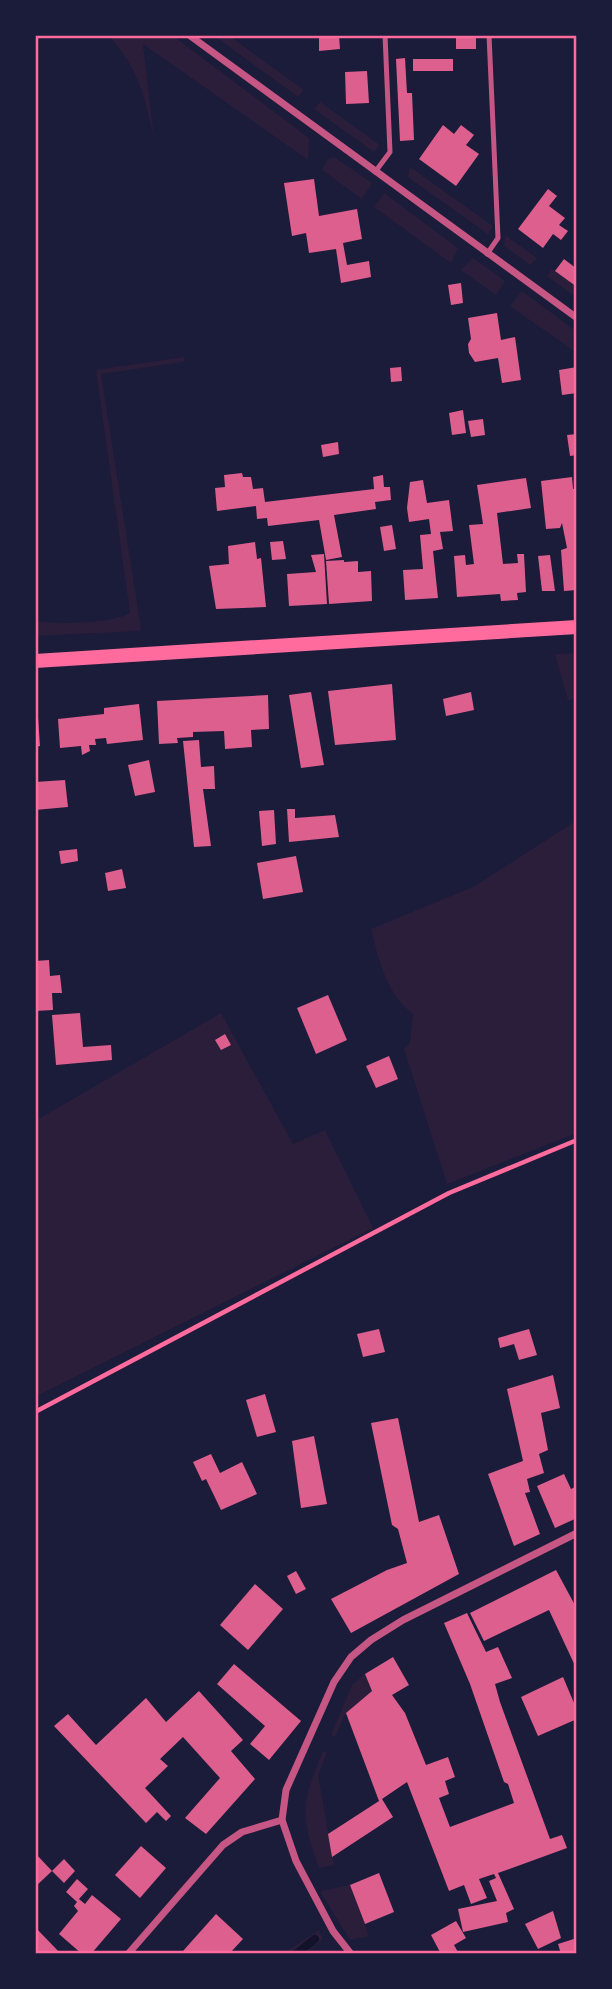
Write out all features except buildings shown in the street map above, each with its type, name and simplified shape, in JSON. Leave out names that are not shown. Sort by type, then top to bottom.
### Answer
[{"type":"main road","points":[[35,662],[577,627]]},
{"type":"street","points":[[189,35],[577,318]]},
{"type":"street","points":[[351,1954],[333,1931],[296,1861],[282,1820],[285,1790],[334,1682],[351,1657],[370,1640],[403,1620],[577,1533]]},
{"type":"street","points":[[128,1954],[223,1845],[242,1832],[282,1820]]},
{"type":"lane","points":[[375,173],[390,152],[385,35]]},
{"type":"lane","points":[[487,254],[498,238],[489,35]]},
{"type":"path","points":[[35,1412],[449,1193],[577,1140]]},
{"type":"shaded area","points":[[108,35],[172,35],[309,138],[308,160],[143,44],[154,139],[139,83],[127,59]]},
{"type":"shaded area","points":[[213,35],[228,35],[304,90],[298,97]]},
{"type":"shaded area","points":[[320,102],[380,145],[374,152],[314,109]]},
{"type":"shaded area","points":[[334,157],[372,183],[362,199],[322,170],[328,159]]},
{"type":"shaded area","points":[[410,167],[493,226],[488,234],[408,177]]},
{"type":"shaded area","points":[[384,193],[458,248],[451,263],[374,207]]},
{"type":"shaded area","points":[[505,235],[537,258],[530,265],[504,246]]},
{"type":"shaded area","points":[[473,258],[505,281],[496,295],[461,270]]},
{"type":"shaded area","points":[[552,269],[577,286],[577,298],[547,276]]},
{"type":"shaded area","points":[[522,291],[577,332],[577,353],[510,306]]},
{"type":"shaded area","points":[[184,357],[184,362],[101,374],[140,631],[35,636],[35,621],[98,621],[130,613],[96,370]]},
{"type":"shaded area","points":[[577,653],[577,698],[568,700],[555,654]]},
{"type":"shaded area","points":[[577,820],[577,1133],[447,1184],[404,1049],[410,1043],[413,1014],[390,987],[371,929],[475,886]]},
{"type":"shaded area","points":[[221,1013],[293,1144],[325,1130],[373,1228],[35,1397],[35,1121]]},
{"type":"shaded area","points":[[365,1674],[372,1691],[346,1713],[335,1737],[331,1735],[352,1685]]},
{"type":"shaded area","points":[[323,1751],[327,1753],[318,1775],[334,1865],[319,1868],[308,1834],[305,1809],[310,1785]]},
{"type":"shaded area","points":[[350,1885],[369,1936],[350,1940],[320,1891]]},
{"type":"shaded area","points":[[319,1930],[323,1939],[304,1954],[283,1954]]},
{"type":"waterway","points":[[296,1954],[315,1939]]}]
